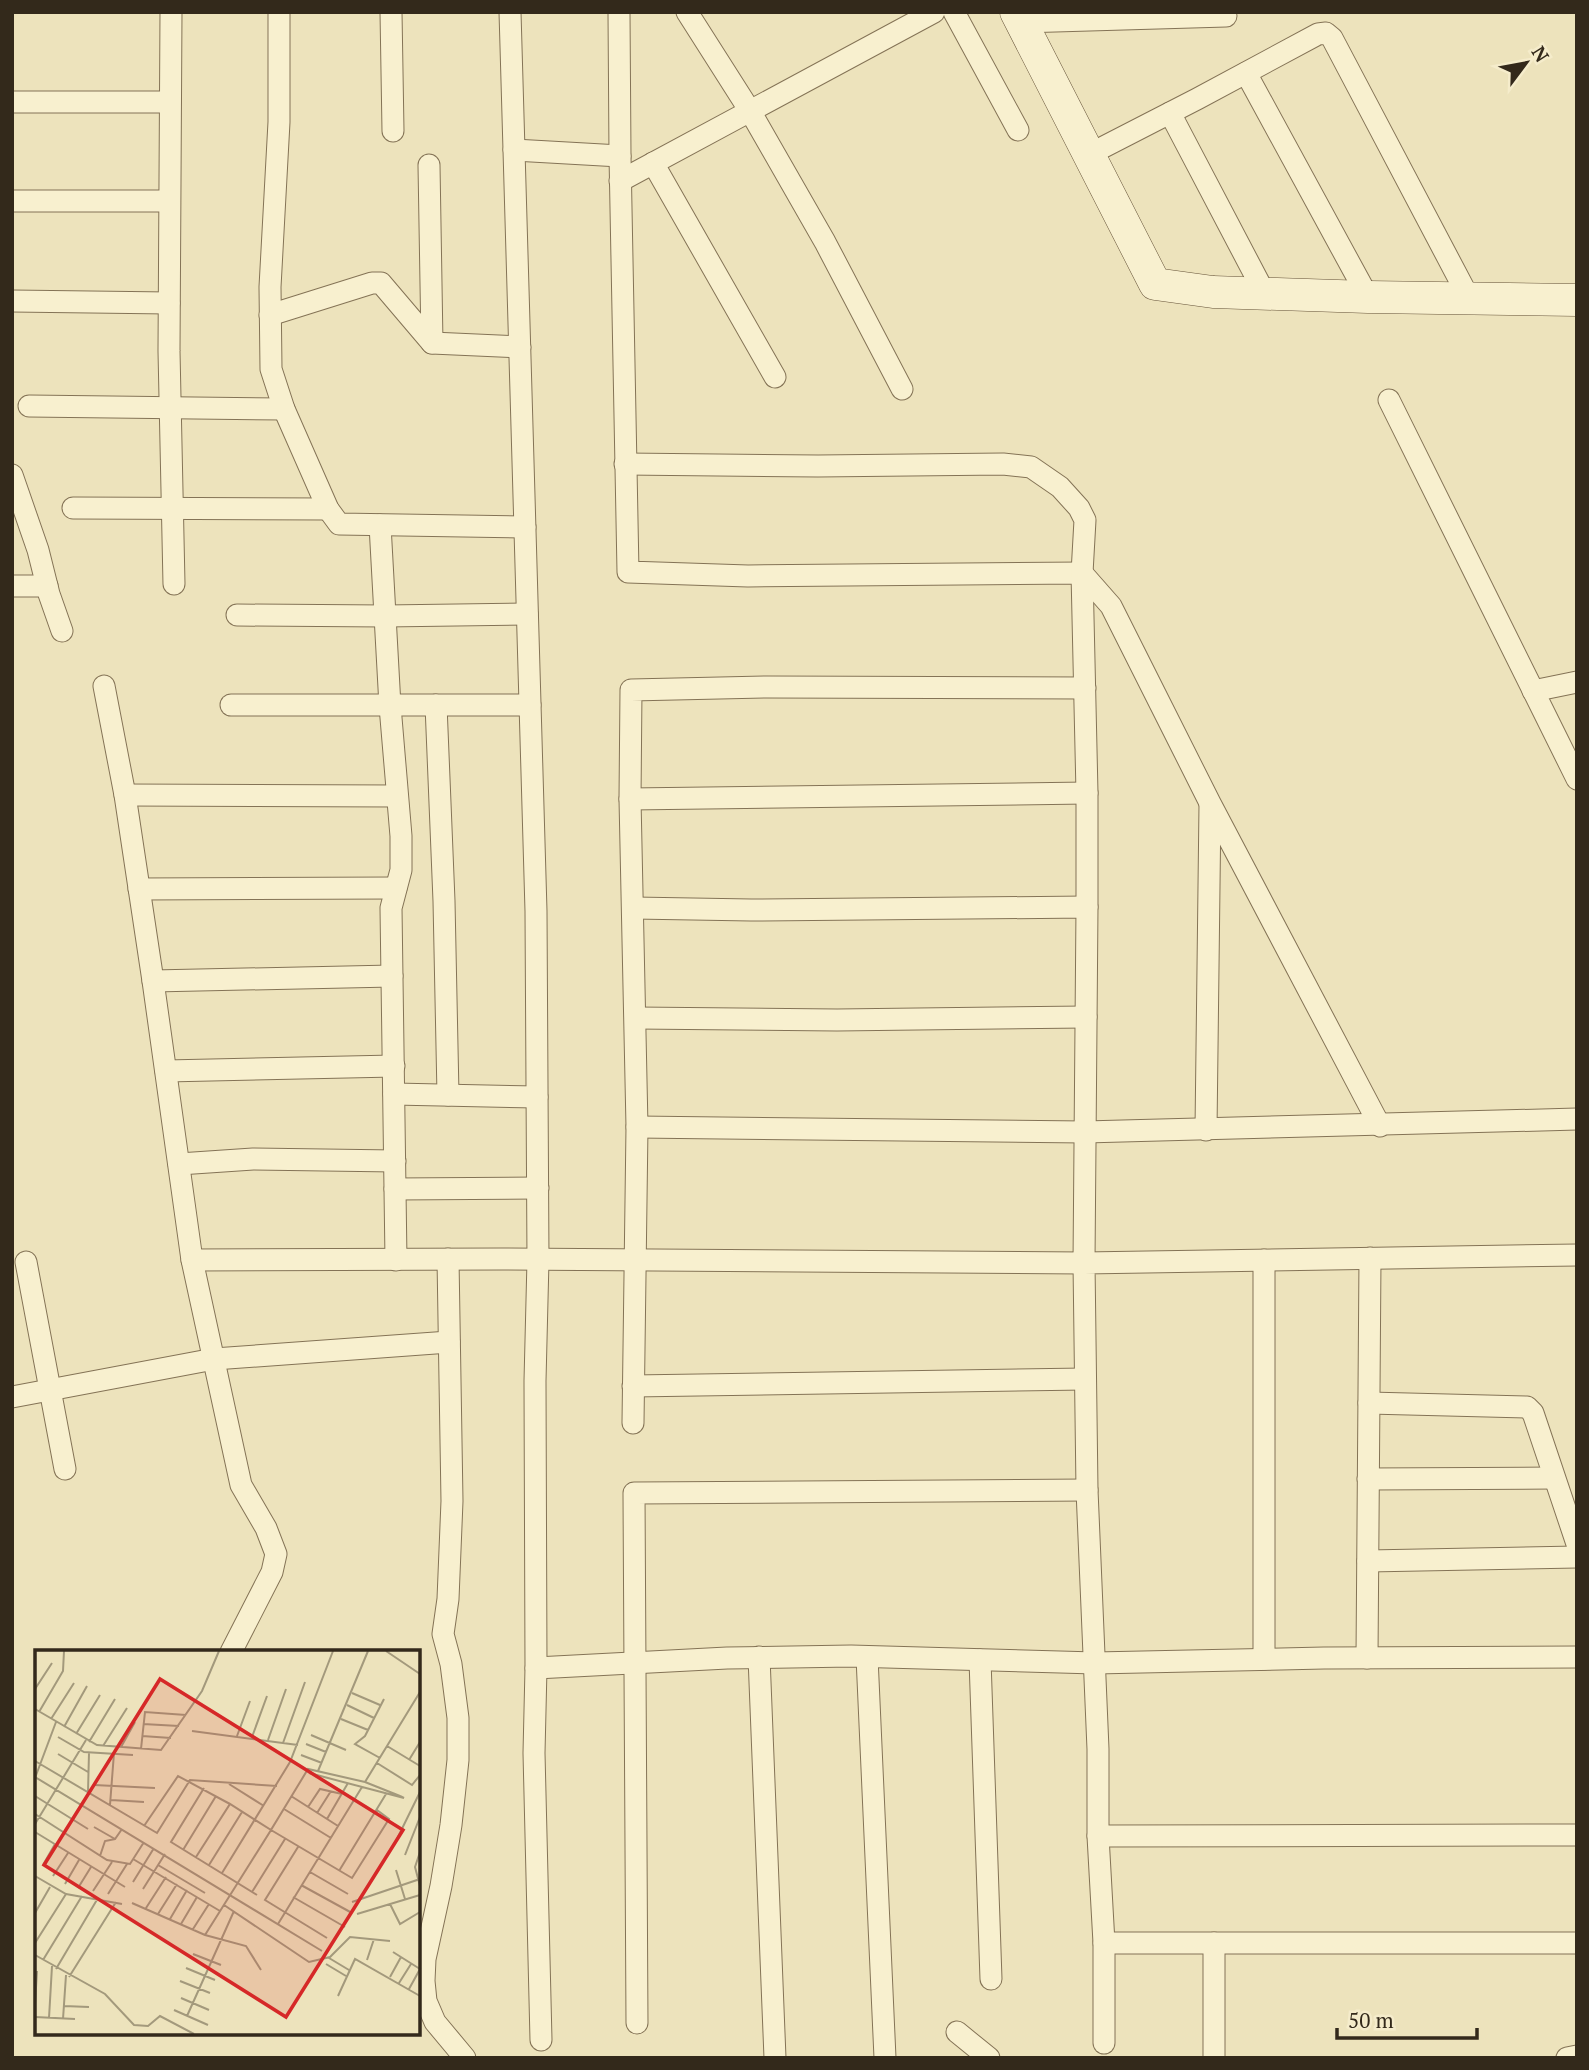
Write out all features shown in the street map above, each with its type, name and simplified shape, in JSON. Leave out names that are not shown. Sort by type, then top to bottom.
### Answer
[{"type":"street","points":[[171,12],[169,303],[174,584]]},
{"type":"street","points":[[279,12],[279,122],[270,315],[271,369],[284,409],[328,509],[339,524],[524,527]]},
{"type":"street","points":[[391,12],[393,131]]},
{"type":"street","points":[[510,12],[536,911],[538,1260],[534,1753],[541,2040]]},
{"type":"street","points":[[619,12],[628,572],[748,576],[1082,573],[1111,606],[1210,803],[1380,1126]]},
{"type":"street","points":[[687,12],[750,111],[825,242],[902,388]]},
{"type":"street","points":[[620,181],[934,12]]},
{"type":"street","points":[[954,12],[1018,130]]},
{"type":"street","points":[[1226,16],[1019,17],[1155,284],[1213,292],[1265,294],[1577,300]]},
{"type":"street","points":[[1088,155],[1318,34],[1326,33],[1332,38],[1469,299]]},
{"type":"street","points":[[1246,73],[1368,297]]},
{"type":"street","points":[[12,102],[170,102]]},
{"type":"street","points":[[1170,113],[1265,294]]},
{"type":"street","points":[[514,150],[620,156]]},
{"type":"street","points":[[653,163],[775,377]]},
{"type":"street","points":[[429,165],[432,343]]},
{"type":"street","points":[[12,201],[169,201]]},
{"type":"street","points":[[270,315],[373,283],[381,283],[432,343],[520,347]]},
{"type":"street","points":[[12,301],[169,303]]},
{"type":"street","points":[[1389,400],[1577,779]]},
{"type":"street","points":[[29,406],[284,409]]},
{"type":"street","points":[[625,464],[1003,464],[1031,467],[1060,487],[1079,508],[1084,520],[1082,573],[1087,907],[1083,1263],[1087,1490],[1104,1943],[1104,2043]]},
{"type":"street","points":[[12,475],[62,631]]},
{"type":"street","points":[[73,508],[328,509]]},
{"type":"street","points":[[380,525],[390,706],[401,836],[401,870],[391,908],[396,1260]]},
{"type":"street","points":[[12,586],[47,586]]},
{"type":"street","points":[[237,615],[527,614]]},
{"type":"street","points":[[1533,691],[1577,682]]},
{"type":"street","points":[[104,686],[125,795],[192,1260],[241,1485],[266,1528],[276,1554],[272,1572],[232,1650]]},
{"type":"street","points":[[633,1423],[637,1127],[630,799],[631,690],[766,687],[1084,688]]},
{"type":"street","points":[[231,705],[530,705]]},
{"type":"street","points":[[436,705],[444,901],[447,1095]]},
{"type":"street","points":[[630,799],[1087,793]]},
{"type":"street","points":[[125,795],[397,796]]},
{"type":"street","points":[[1206,1129],[1210,803]]},
{"type":"street","points":[[139,889],[396,888]]},
{"type":"street","points":[[634,908],[751,910],[1087,907]]},
{"type":"street","points":[[153,981],[392,976]]},
{"type":"street","points":[[636,1018],[837,1020],[1086,1017]]},
{"type":"street","points":[[166,1071],[394,1066]]},
{"type":"street","points":[[394,1094],[537,1097]]},
{"type":"street","points":[[637,1127],[1085,1132],[1577,1119]]},
{"type":"street","points":[[179,1164],[253,1159],[395,1161]]},
{"type":"street","points":[[395,1189],[538,1188]]},
{"type":"street","points":[[192,1260],[1083,1263],[1577,1256]]},
{"type":"street","points":[[1367,1658],[1370,1258]]},
{"type":"street","points":[[448,1259],[452,1501],[448,1600],[443,1634],[451,1664],[458,1718],[458,1760],[452,1825],[425,1959],[424,1981],[426,2001],[435,2022],[465,2058]]},
{"type":"street","points":[[1264,1260],[1264,1659]]},
{"type":"street","points":[[26,1262],[65,1469]]},
{"type":"street","points":[[12,1397],[214,1359],[449,1342]]},
{"type":"street","points":[[633,1386],[1086,1379]]},
{"type":"street","points":[[1369,1403],[1527,1407],[1533,1413],[1577,1544]]},
{"type":"street","points":[[1368,1479],[1555,1478]]},
{"type":"street","points":[[637,2023],[634,1493],[1087,1490]]},
{"type":"street","points":[[1368,1561],[1577,1557]]},
{"type":"street","points":[[536,1668],[727,1657],[867,1657],[1095,1663],[1577,1657]]},
{"type":"street","points":[[759,1657],[775,2058]]},
{"type":"street","points":[[867,1657],[885,2058]]},
{"type":"street","points":[[980,1660],[991,1979]]},
{"type":"street","points":[[1098,1836],[1577,1835]]},
{"type":"street","points":[[1104,1943],[1577,1943]]},
{"type":"street","points":[[1214,1943],[1214,2058]]},
{"type":"street","points":[[957,2032],[989,2058]]},
{"type":"street","points":[[1567,2058],[1577,2056]]}]
